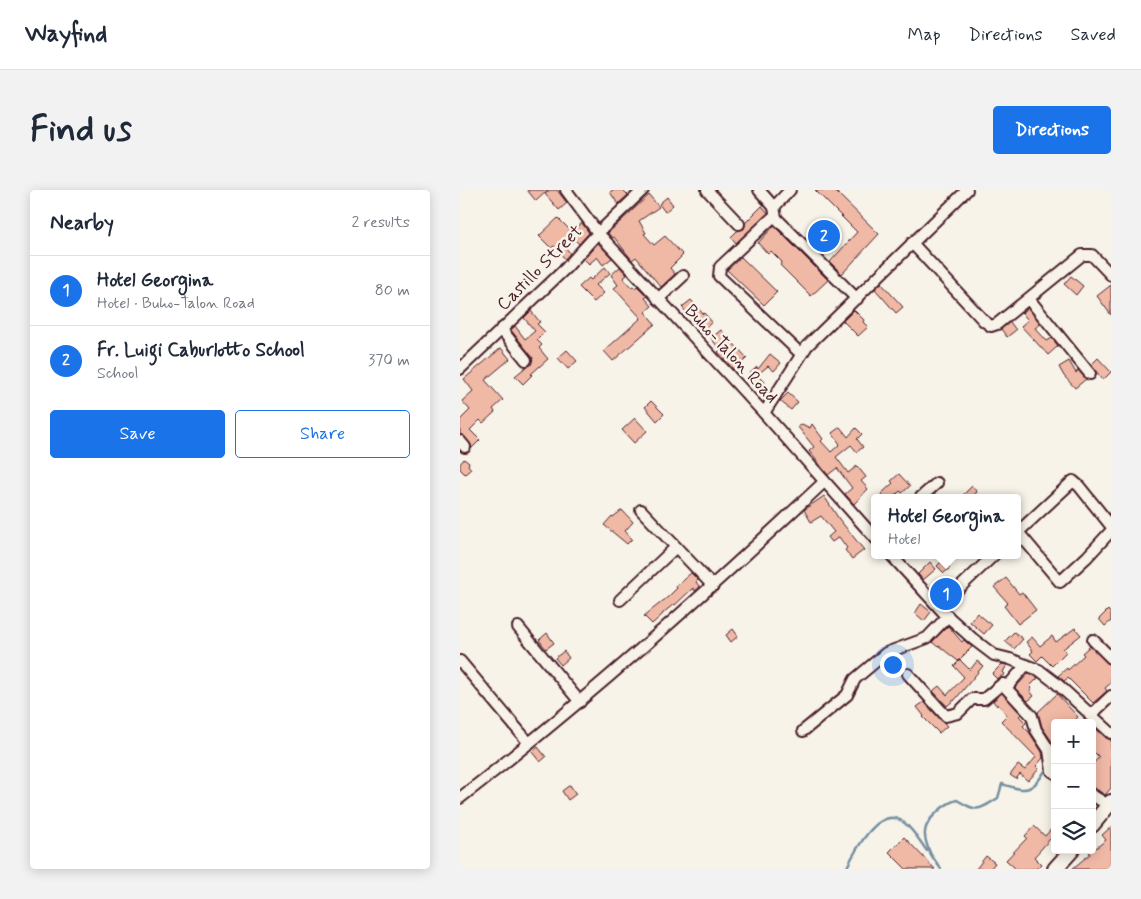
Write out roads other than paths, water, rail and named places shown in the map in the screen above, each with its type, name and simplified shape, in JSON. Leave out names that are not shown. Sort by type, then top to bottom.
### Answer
[{"type":"main road","points":[[1096,821],[1110,807]]},
{"type":"main road","points":[[1096,826],[1110,807]]},
{"type":"main road","points":[[1055,869],[1068,854]]},
{"type":"street","name":"Buho-Talon Road","points":[[566,190],[598,233],[764,413],[871,534]]},
{"type":"street","name":"Castillo Street","points":[[460,369],[566,268],[598,233],[642,190]]},
{"type":"street","points":[[707,190],[739,224]]},
{"type":"street","points":[[759,190],[775,213],[856,298]]},
{"type":"street","points":[[790,190],[772,218],[720,267],[719,276],[801,354]]},
{"type":"street","points":[[764,413],[807,346],[967,190]]},
{"type":"street","points":[[912,243],[984,321],[991,326],[997,324],[1082,255],[1092,255],[1111,274]]},
{"type":"street","points":[[658,298],[683,276]]},
{"type":"street","points":[[1029,299],[1090,374]]},
{"type":"street","points":[[501,329],[526,360]]},
{"type":"street","points":[[1021,529],[1073,481],[1111,526]]},
{"type":"street","points":[[460,798],[580,702],[713,586],[824,482]]},
{"type":"street","points":[[925,494],[937,483]]},
{"type":"street","points":[[641,510],[713,586]]},
{"type":"street","points":[[1021,536],[1060,582],[1088,557],[1111,531]]},
{"type":"street","points":[[620,600],[676,547]]},
{"type":"street","points":[[895,559],[948,616],[994,655],[1026,664],[1039,670],[1111,733]]},
{"type":"street","points":[[939,607],[990,559]]},
{"type":"street","points":[[804,731],[848,695],[856,679],[886,652],[927,638],[948,616]]},
{"type":"street","points":[[518,627],[580,702]]},
{"type":"street","points":[[1093,640],[1111,658]]},
{"type":"street","points":[[460,661],[529,743]]},
{"type":"street","points":[[1026,664],[1006,688],[1032,716],[1036,730],[1049,750],[1051,764]]},
{"type":"street","points":[[908,674],[946,716],[958,713],[972,699],[984,699],[1002,684],[1008,684]]},
{"type":"street","points":[[1090,716],[1111,696]]},
{"type":"street","points":[[1096,798],[1110,807]]},
{"type":"waterway","points":[[931,855],[926,841],[926,827],[932,817],[942,808],[957,800],[969,807],[982,808],[998,798],[1002,784],[1027,789],[1036,784],[1045,771]]},
{"type":"waterway","points":[[846,869],[868,833],[884,820],[893,818],[902,821],[927,851]]},
{"type":"waterway","points":[[931,855],[941,869]]},
{"type":"place","name":"Fr. Luigi Caburlotto School","points":[[824,236]]},
{"type":"place","name":"Hotel Georgina","points":[[946,594]]}]
